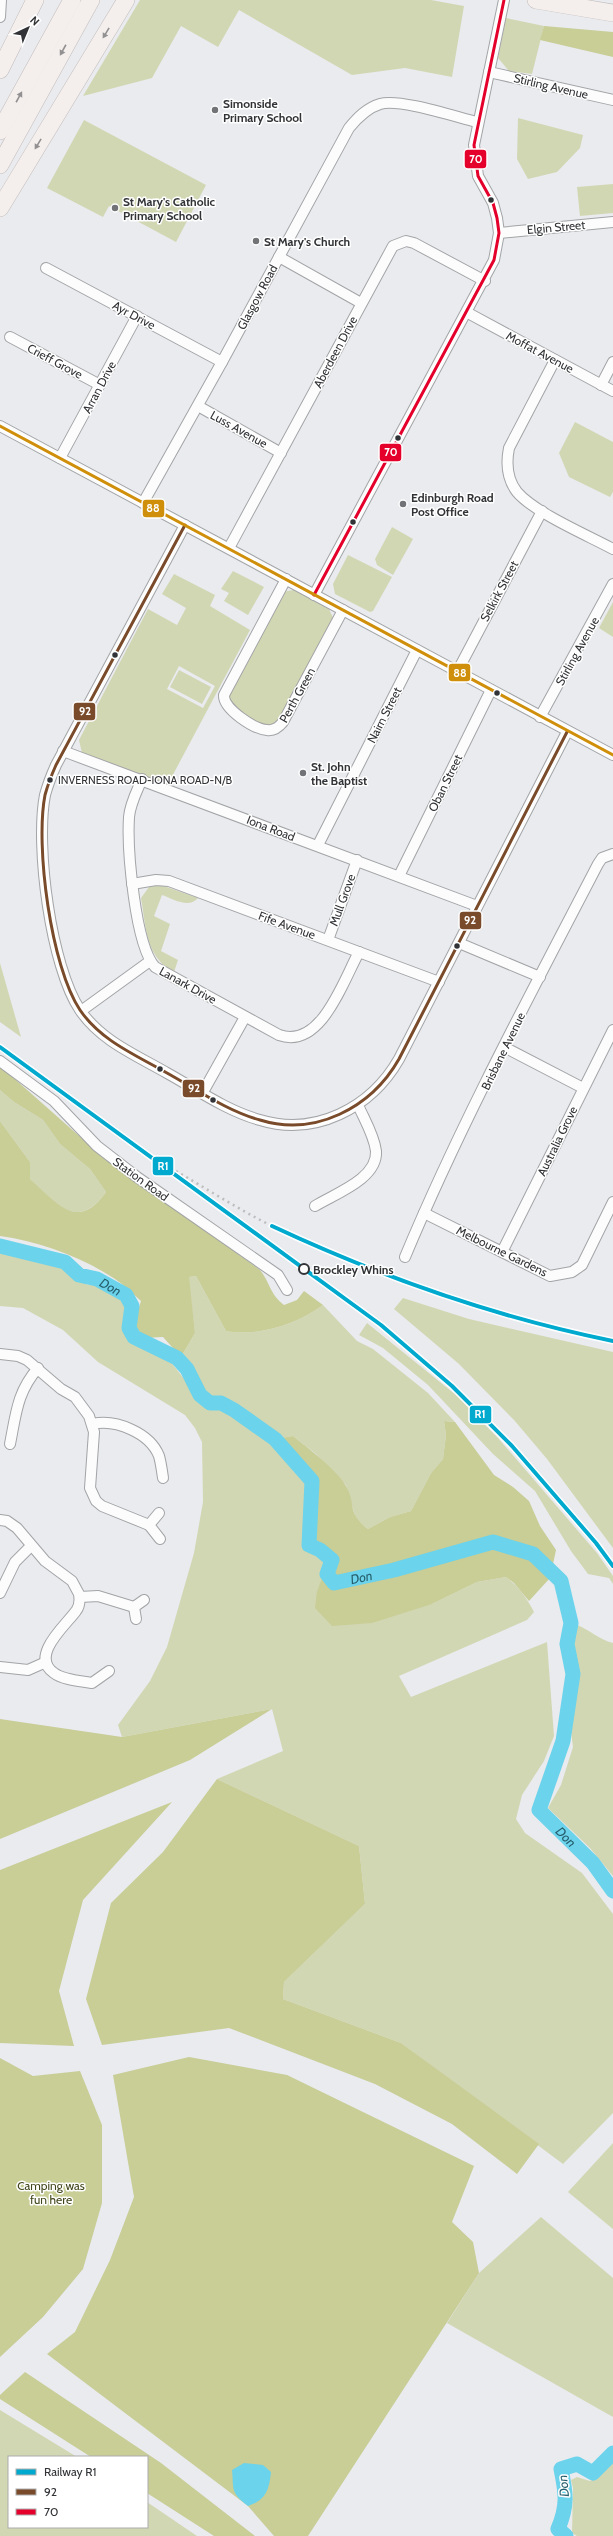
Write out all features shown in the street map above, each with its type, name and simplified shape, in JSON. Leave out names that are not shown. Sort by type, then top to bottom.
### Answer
[{"type":"highway","points":[[0,70],[35,0]]},
{"type":"highway","points":[[0,131],[72,0]]},
{"type":"highway","points":[[0,208],[126,0]]},
{"type":"highway","points":[[536,0],[613,13]]},
{"type":"highway","points":[[0,165],[90,2]]},
{"type":"street","points":[[0,17],[1,0]]},
{"type":"street","points":[[314,595],[468,313],[494,260],[499,233],[493,203],[478,176],[474,160],[477,122],[504,0]]},
{"type":"street","name":"Stirling Avenue","points":[[489,72],[613,100]]},
{"type":"street","name":"Glasgow Road","points":[[143,503],[198,406],[349,128],[362,113],[382,104],[396,103],[477,122]]},
{"type":"street","name":"Elgin Street","points":[[499,233],[613,222]]},
{"type":"street","name":"Aberdeen Drive","points":[[229,548],[389,252],[399,242],[406,241],[414,243],[485,281]]},
{"type":"street","points":[[279,257],[361,303]]},
{"type":"street","name":"Ayr Drive","points":[[46,268],[222,362]]},
{"type":"street","name":"Moffat Avenue","points":[[468,313],[613,391]]},
{"type":"street","name":"Arran Drive","points":[[60,458],[137,316]]},
{"type":"street","name":"Crieff Grove","points":[[10,337],[100,385]]},
{"type":"street","points":[[555,360],[516,432],[509,448],[506,462],[509,476],[517,491],[529,503],[613,549]]},
{"type":"street","points":[[601,385],[613,362]]},
{"type":"street","name":"Luss Avenue","points":[[198,406],[281,452]]},
{"type":"street","points":[[0,426],[229,548],[567,732],[613,755]]},
{"type":"street","name":"Selkirk Street","points":[[457,672],[542,511]]},
{"type":"street","points":[[185,525],[63,751],[45,794],[44,851],[48,898],[59,958],[67,984],[81,1011],[102,1034],[120,1047],[244,1115],[275,1124],[294,1125],[318,1122],[349,1111],[377,1090],[393,1070],[567,732]]},
{"type":"street","name":"Perth Green","points":[[286,579],[224,695],[224,700],[229,710],[263,729],[274,729],[283,722],[343,610]]},
{"type":"street","name":"Stirling Avenue","points":[[540,717],[613,584]]},
{"type":"street","name":"Nairn Street","points":[[318,845],[417,650]]},
{"type":"street","name":"Oban Street","points":[[399,876],[491,690]]},
{"type":"street","name":"Iona Road","points":[[63,751],[142,779],[477,906]]},
{"type":"street","name":"Lanark Drive","points":[[142,779],[129,817],[129,860],[144,946],[150,961],[164,972],[285,1038],[298,1038],[310,1032],[326,1014],[359,952]]},
{"type":"street","name":"Brisbane Avenue","points":[[405,1257],[424,1213],[504,1048],[598,864],[602,858],[613,854]]},
{"type":"street","name":"Mull Grove","points":[[328,940],[357,860]]},
{"type":"street","name":"Fife Avenue","points":[[132,884],[156,880],[169,881],[439,982]]},
{"type":"street","points":[[459,943],[540,977]]},
{"type":"street","points":[[81,1011],[150,961]]},
{"type":"street","points":[[202,1092],[244,1016]]},
{"type":"street","name":"Australia Grove","points":[[502,1252],[613,1030]]},
{"type":"street","points":[[504,1048],[583,1088]]},
{"type":"street","name":"Station Road","points":[[0,1061],[54,1101],[97,1146],[137,1177],[278,1275],[287,1290]]},
{"type":"street","points":[[315,1206],[358,1180],[372,1167],[376,1151],[374,1142],[358,1105]]},
{"type":"street","name":"Melbourne Gardens","points":[[424,1213],[550,1276],[572,1272],[582,1265],[613,1202]]},
{"type":"street","points":[[0,1354],[18,1356],[38,1368],[80,1402],[93,1424],[89,1482],[92,1495],[102,1506],[149,1525],[160,1539]]},
{"type":"street","points":[[10,1444],[19,1398],[23,1387],[38,1368]]},
{"type":"street","points":[[93,1424],[112,1423],[143,1437],[159,1456],[163,1478]]},
{"type":"street","points":[[149,1525],[159,1513]]},
{"type":"street","points":[[0,1520],[12,1524],[45,1561],[72,1581],[80,1597],[76,1611],[51,1642],[46,1655],[46,1662],[53,1672],[93,1688],[109,1671]]},
{"type":"street","points":[[0,1593],[15,1562],[31,1546]]},
{"type":"street","points":[[80,1597],[98,1596],[134,1607]]},
{"type":"street","points":[[134,1607],[144,1600]]},
{"type":"street","points":[[134,1607],[136,1619]]},
{"type":"street","points":[[0,1667],[28,1670],[46,1662]]},
{"type":"green space","points":[[140,0],[431,0],[464,6],[452,77],[405,68],[352,75],[239,10],[218,47],[181,26],[152,78],[83,96]]},
{"type":"green space","points":[[506,18],[544,26],[532,74],[509,71],[498,58]]},
{"type":"green space","points":[[544,26],[613,32],[613,57],[540,40]]},
{"type":"green space","points":[[518,118],[583,135],[580,148],[557,172],[528,179],[517,159]]},
{"type":"green space","points":[[84,120],[206,185],[176,242],[109,206],[103,217],[47,188]]},
{"type":"green space","points":[[613,184],[613,213],[580,216],[577,187]]},
{"type":"green space","points":[[575,422],[613,442],[613,492],[610,497],[569,477],[559,453]]},
{"type":"green space","points":[[392,527],[413,539],[393,575],[377,565],[375,559]]},
{"type":"green space","points":[[348,555],[392,577],[373,611],[370,612],[335,594],[333,584]]},
{"type":"green space","points":[[233,571],[264,587],[248,615],[224,601],[229,593],[221,589]]},
{"type":"green space","points":[[174,574],[215,595],[210,606],[250,630],[168,784],[82,753],[79,740],[148,609],[177,625],[186,608],[162,594]],"holes":[[[179,666],[215,686],[203,708],[167,689]]]},
{"type":"green space","points":[[294,590],[329,609],[334,620],[279,723],[275,726],[265,726],[231,707],[227,698],[282,594],[287,591]]},
{"type":"green space","points":[[613,602],[613,637],[599,628]]},
{"type":"green space","points":[[179,670],[211,687],[202,704],[170,687]]},
{"type":"green space","points":[[161,885],[198,898],[190,903],[186,903],[176,901],[162,895],[154,916],[170,924],[161,951],[178,960],[174,972],[164,966],[152,949],[148,940],[141,898],[149,887]]},
{"type":"green space","points":[[0,963],[21,1037],[0,1022]]},
{"type":"green space","points":[[0,1066],[103,1157],[260,1270],[275,1296],[284,1305],[297,1300],[304,1291],[323,1305],[302,1318],[277,1327],[251,1332],[226,1331],[196,1276],[189,1277],[195,1333],[181,1357],[163,1337],[144,1338],[134,1324],[141,1301],[115,1279],[74,1257],[59,1251],[14,1238],[0,1236],[0,1121],[30,1162],[30,1179],[58,1204],[67,1210],[76,1212],[86,1210],[96,1204],[106,1192],[90,1169],[60,1144],[43,1120],[14,1102],[0,1090]]},
{"type":"green space","points":[[0,1090],[14,1102],[43,1120],[60,1144],[90,1169],[106,1192],[95,1204],[85,1210],[76,1212],[67,1210],[30,1179],[30,1162],[0,1121]]},
{"type":"green space","points":[[0,1251],[61,1266],[88,1285],[98,1285],[114,1292],[124,1301],[127,1308],[126,1332],[135,1342],[170,1361],[205,1405],[220,1407],[274,1438],[267,1429],[222,1399],[207,1395],[197,1384],[186,1363],[181,1357],[195,1333],[188,1277],[196,1276],[226,1331],[251,1332],[277,1327],[302,1318],[323,1305],[357,1341],[373,1349],[428,1393],[455,1422],[444,1421],[446,1435],[443,1459],[431,1473],[411,1511],[390,1517],[368,1529],[356,1519],[346,1485],[316,1454],[293,1436],[276,1439],[312,1481],[311,1512],[320,1550],[332,1560],[317,1591],[432,1604],[477,1582],[506,1577],[522,1593],[534,1612],[527,1620],[399,1676],[411,1697],[547,1642],[554,1736],[544,1761],[522,1795],[516,1819],[525,1833],[582,1873],[613,1914],[613,2113],[563,2164],[401,2043],[283,1999],[284,1982],[365,1904],[359,1846],[217,1779],[283,1751],[272,1709],[122,1737],[118,1725],[150,1681],[167,1647],[194,1553],[203,1502],[202,1442],[195,1428],[185,1415],[98,1362],[63,1330],[23,1308],[0,1306]]},
{"type":"green space","points":[[403,1298],[469,1319],[613,1352],[613,1548],[547,1459],[514,1420],[459,1364],[394,1309]]},
{"type":"green space","points":[[367,1323],[456,1395],[498,1438],[597,1553],[613,1576],[613,1584],[609,1578],[588,1574],[571,1551],[535,1491],[493,1454],[428,1385],[383,1348],[359,1335]]},
{"type":"green space","points":[[444,1421],[455,1422],[494,1475],[513,1487],[529,1501],[540,1526],[556,1550],[550,1578],[529,1601],[514,1583],[506,1577],[477,1582],[432,1604],[372,1623],[332,1626],[315,1608],[317,1591],[323,1576],[333,1582],[327,1574],[332,1560],[320,1550],[309,1545],[312,1481],[275,1439],[293,1436],[329,1466],[346,1486],[354,1513],[361,1523],[368,1529],[390,1517],[411,1511],[431,1473],[443,1459],[446,1435]]},
{"type":"green space","points":[[571,1623],[613,1643],[613,1876],[590,1848],[548,1808],[561,1785],[573,1747],[568,1708],[573,1674],[567,1644]]},
{"type":"green space","points":[[272,1709],[190,1760],[0,1839],[0,1719],[122,1737]]},
{"type":"green space","points":[[217,1779],[359,1846],[365,1904],[284,1982],[283,1999],[401,2043],[539,2144],[517,2174],[452,2124],[375,2084],[229,2028],[102,2045],[86,1999],[111,1903],[163,1852]]},
{"type":"green space","points":[[172,1802],[83,1900],[59,1991],[74,2046],[0,2043],[0,1870]]},
{"type":"green space","points":[[189,2057],[287,2075],[474,2166],[452,2222],[473,2242],[479,2273],[308,2536],[274,2536],[248,2506],[47,2354],[75,2332],[110,2260],[134,2197],[113,2075]]},
{"type":"green space","name":"Camping was fun here","points":[[0,2058],[33,2076],[80,2071],[102,2125],[102,2203],[83,2269],[43,2317],[0,2357]]},
{"type":"green space","points":[[613,2143],[613,2229],[568,2192]]},
{"type":"green space","points":[[541,2217],[613,2278],[613,2417],[447,2323],[479,2273]]},
{"type":"green space","points":[[25,2372],[161,2463],[255,2536],[214,2536],[148,2494],[148,2456],[89,2456],[0,2399],[0,2395]]},
{"type":"green space","points":[[0,2410],[75,2456],[8,2456],[8,2528],[148,2528],[148,2503],[197,2536],[0,2536]]},
{"type":"green space","points":[[613,2460],[613,2536],[577,2536],[572,2533],[573,2488],[571,2480],[577,2477],[590,2481]]},
{"type":"water","points":[[244,2463],[263,2465],[271,2472],[266,2494],[259,2501],[248,2506],[238,2497],[233,2486],[232,2470]]},
{"type":"waterway","name":"Don","points":[[0,1246],[65,1262],[79,1275],[97,1279],[126,1295],[132,1306],[129,1328],[134,1337],[177,1358],[187,1369],[200,1395],[210,1403],[221,1403],[234,1410],[275,1439],[312,1481],[309,1545],[320,1550],[332,1560],[327,1574],[334,1583],[394,1570],[493,1542],[533,1554],[561,1581],[571,1623],[567,1644],[573,1674],[563,1741],[539,1810],[593,1863],[613,1891]]},
{"type":"waterway","name":"Don","points":[[566,2536],[558,2529],[565,2506],[564,2485],[561,2469],[577,2464],[593,2473],[613,2453]]},
{"type":"railway","points":[[176,1171],[234,1206],[270,1225],[353,1263],[395,1279],[482,1308],[613,1341]]},
{"type":"rail line","name":"R1","points":[[0,1047],[381,1325],[452,1386],[512,1446],[596,1543],[613,1566]]},
{"type":"rail line","name":"R1","points":[[272,1226],[313,1245],[439,1294],[525,1320],[613,1341]]},
{"type":"transit line","name":"70","points":[[314,595],[494,260],[499,233],[497,218],[493,203],[478,176],[474,145],[504,0]]},
{"type":"transit line","name":"88","points":[[0,426],[613,755]]},
{"type":"transit line","name":"92","points":[[185,525],[56,765],[45,795],[42,817],[42,844],[48,906],[54,937],[61,965],[70,991],[80,1010],[88,1021],[109,1039],[212,1099],[236,1111],[260,1120],[281,1124],[301,1125],[321,1121],[340,1114],[373,1092],[399,1059],[567,732]]},
{"type":"place","name":"Simonside Primary School","points":[[215,110]]},
{"type":"place","name":"St Mary's Catholic Primary School","points":[[115,208]]},
{"type":"place","name":"St Mary's Church","points":[[256,241]]},
{"type":"place","name":"Edinburgh Road Post Office","points":[[403,504]]},
{"type":"place","name":"St. John the Baptist","points":[[303,773]]},
{"type":"place","name":"INVERNESS ROAD-IONA ROAD-N/B","points":[[50,780]]},
{"type":"place","name":"Brockley Whins","points":[[304,1269]]}]
